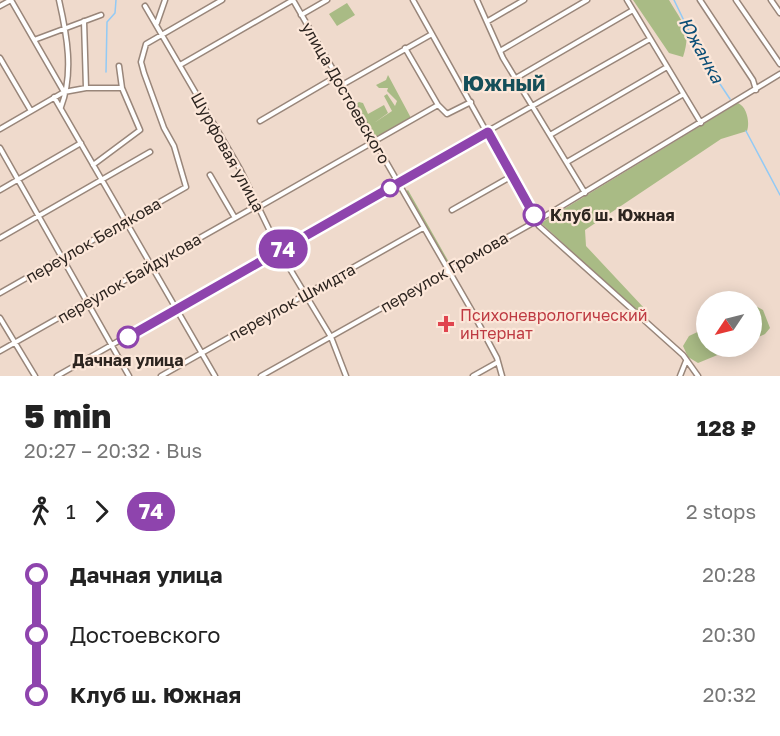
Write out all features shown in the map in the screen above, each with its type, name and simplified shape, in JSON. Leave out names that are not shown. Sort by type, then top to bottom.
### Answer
[{"type":"street","points":[[0,6],[11,0],[65,92]]},
{"type":"street","points":[[59,0],[65,27],[69,76],[60,108]]},
{"type":"street","points":[[156,24],[165,0]]},
{"type":"street","points":[[162,34],[222,0]]},
{"type":"street","points":[[180,65],[293,0]]},
{"type":"street","name":"улица Достоевского","points":[[293,0],[448,269],[498,362],[502,376]]},
{"type":"street","points":[[301,15],[327,0]]},
{"type":"street","points":[[413,0],[536,221],[550,237],[686,360],[698,376]]},
{"type":"street","points":[[477,0],[500,51],[585,192]]},
{"type":"street","points":[[488,21],[524,0]]},
{"type":"street","points":[[500,51],[587,0]]},
{"type":"street","points":[[627,0],[682,95],[701,123]]},
{"type":"street","points":[[700,0],[753,80],[756,90]]},
{"type":"street","points":[[736,0],[780,64]]},
{"type":"street","points":[[771,0],[780,13]]},
{"type":"street","name":"Шурфовая улица","points":[[145,6],[240,169],[280,250],[331,337],[346,376]]},
{"type":"street","points":[[516,78],[633,10]]},
{"type":"street","points":[[33,40],[101,15]]},
{"type":"street","points":[[84,21],[86,88]]},
{"type":"street","name":"переулок Белякова","points":[[0,293],[186,187],[174,146],[164,128],[141,62],[146,44],[162,34]]},
{"type":"street","points":[[342,85],[432,34]]},
{"type":"street","points":[[57,376],[650,39]]},
{"type":"street","points":[[405,48],[438,105],[447,114],[471,102]]},
{"type":"street","points":[[0,58],[31,111]]},
{"type":"street","points":[[93,165],[140,130],[122,88],[119,66]]},
{"type":"street","points":[[550,135],[667,68]]},
{"type":"street","name":"переулок Громова","points":[[261,376],[536,221],[780,74]]},
{"type":"street","points":[[260,121],[337,76]]},
{"type":"street","points":[[0,129],[65,92],[86,88],[122,88]]},
{"type":"street","points":[[567,162],[682,95]]},
{"type":"street","points":[[54,97],[214,376]]},
{"type":"street","name":"переулок Байдукова","points":[[0,351],[438,105]]},
{"type":"street","points":[[0,190],[81,143]]},
{"type":"street","points":[[0,148],[129,376]]},
{"type":"street","points":[[0,238],[150,152]]},
{"type":"street","points":[[210,175],[235,218]]},
{"type":"street","points":[[452,210],[512,176]]},
{"type":"street","name":"переулок Шмидта","points":[[161,376],[423,228]]},
{"type":"street","points":[[0,318],[35,376]]},
{"type":"street","points":[[680,376],[686,360]]},
{"type":"street","points":[[473,376],[498,362]]},
{"type":"green space","points":[[633,0],[669,0],[682,21],[686,33],[686,48],[683,57],[669,53]]},
{"type":"green space","points":[[347,3],[355,15],[337,26],[329,14]]},
{"type":"green space","points":[[388,75],[411,118],[376,138],[356,104],[363,103],[368,114],[384,105],[388,113],[374,123],[392,111],[384,96],[387,94],[395,106],[397,101],[387,91],[388,88],[379,88],[376,85],[386,80]]},
{"type":"green space","points":[[738,103],[747,115],[747,131],[721,139],[585,230],[586,246],[644,308],[640,314],[541,223]]},
{"type":"green space","points":[[408,190],[450,264],[447,266],[405,192]]},
{"type":"green space","points":[[762,309],[770,328],[762,335]]},
{"type":"green space","points":[[696,333],[696,357],[713,357],[698,363],[688,357],[683,346],[689,336]]},
{"type":"waterway","points":[[106,72],[107,22],[115,13],[116,0]]},
{"type":"waterway","name":"Южанка","points":[[674,0],[700,54],[730,99]]},
{"type":"waterway","name":"Южанка","points":[[746,131],[780,195]]},
{"type":"bus line","name":"74","points":[[128,337],[488,132],[534,215]]},
{"type":"place","name":"Клуб ш. Южная","points":[[534,215]]},
{"type":"place","name":"Психоневрологический интернат","points":[[446,324]]},
{"type":"place","name":"Дачная улица","points":[[128,337]]},
{"type":"district","name":"Южный","points":[[504,83]]}]
